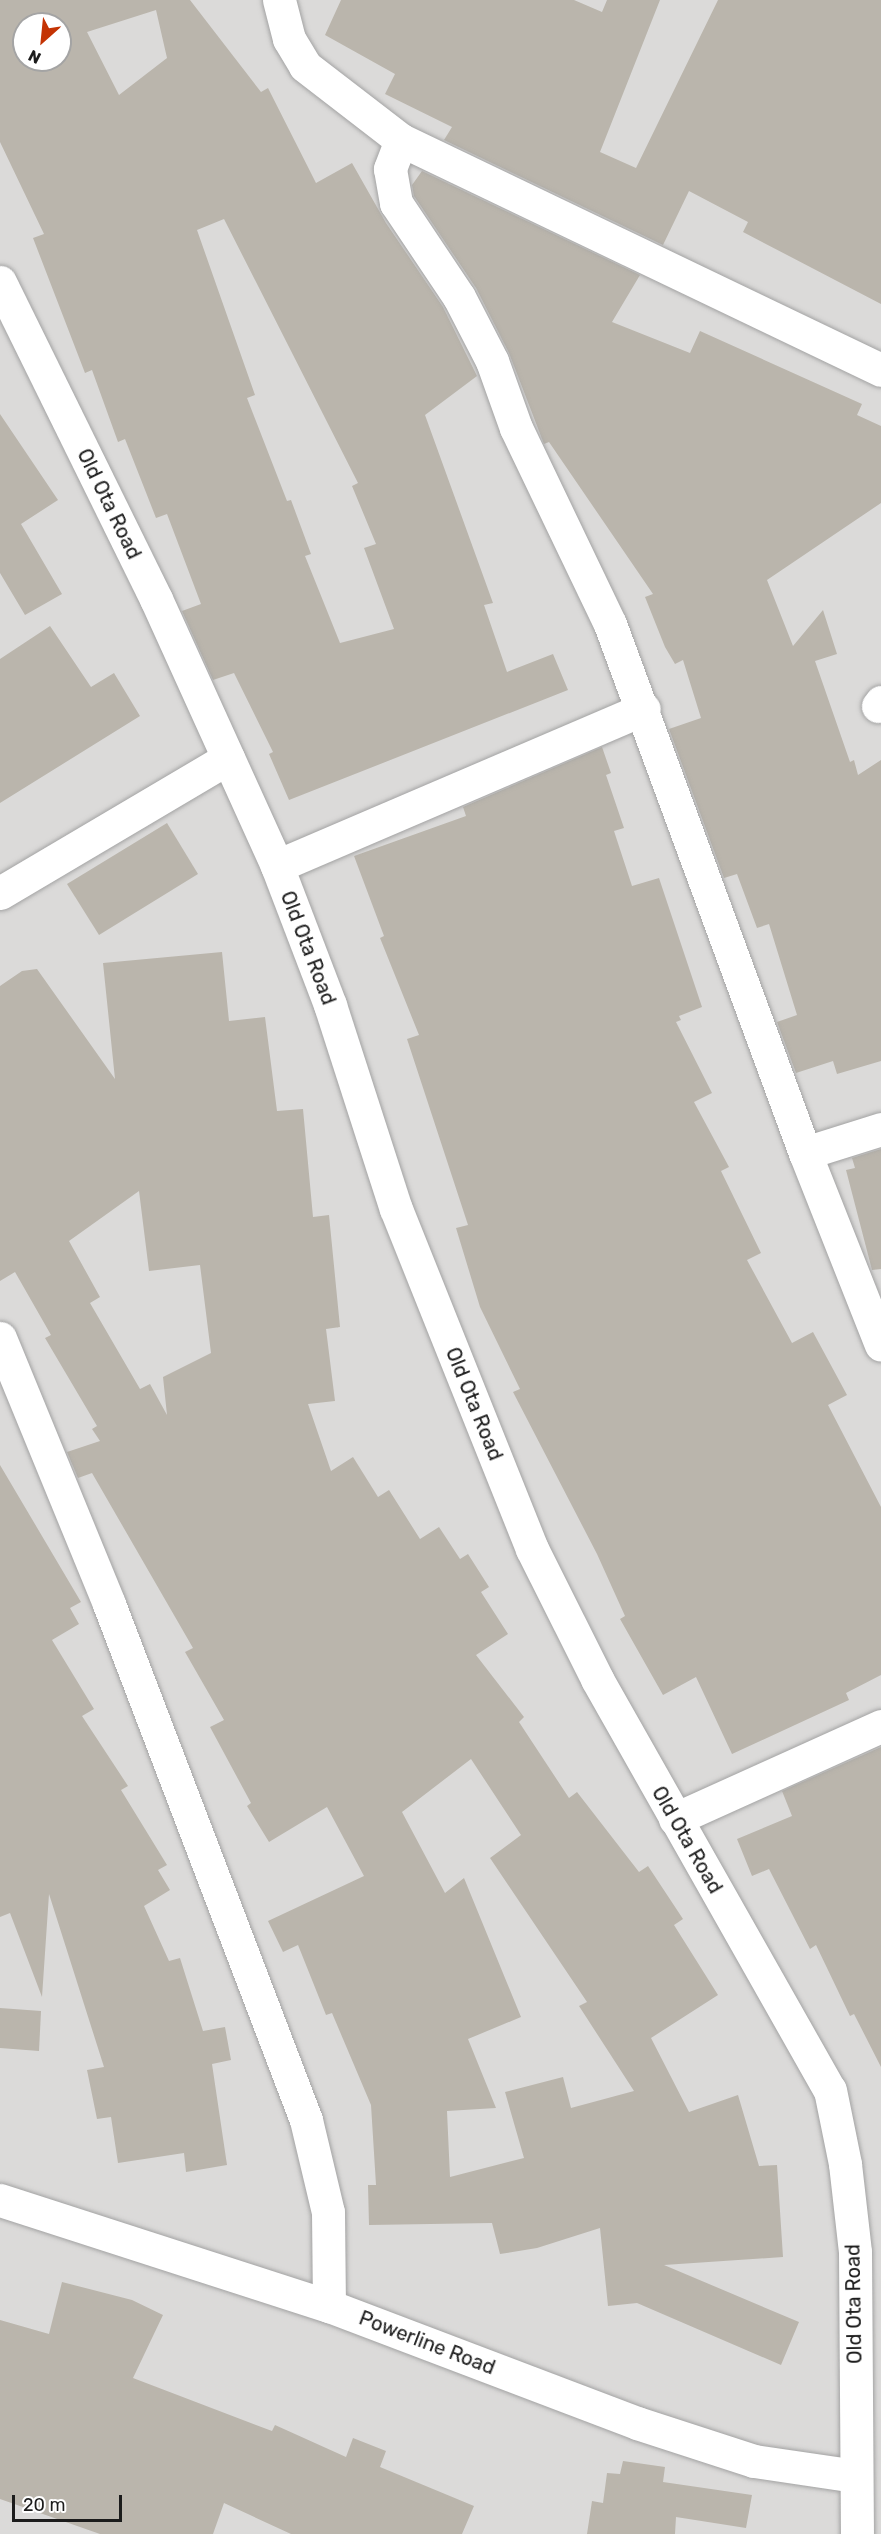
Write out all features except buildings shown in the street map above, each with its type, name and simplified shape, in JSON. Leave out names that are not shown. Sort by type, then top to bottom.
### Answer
[{"type":"street","points":[[279,0],[289,39],[305,66],[401,140],[881,370]]},
{"type":"street","points":[[401,140],[390,169],[396,203],[453,287],[492,361],[516,428],[610,624],[644,709],[805,1153],[881,1346]]},
{"type":"street","name":"Old Ota Road","points":[[0,282],[156,599],[277,866],[330,1005],[396,1209],[532,1549],[597,1679],[830,2090],[845,2164],[868,2250],[868,2317],[855,2476],[857,2534]]},
{"type":"street","points":[[277,866],[644,709]]},
{"type":"street","points":[[0,893],[228,758]]},
{"type":"street","points":[[805,1153],[881,1129]]},
{"type":"street","points":[[0,1338],[109,1604],[306,2120],[328,2212],[329,2306]]},
{"type":"street","points":[[675,1819],[881,1726]]},
{"type":"street","name":"Powerline Road","points":[[0,2200],[329,2306],[626,2419],[754,2461],[855,2476]]},
{"type":"shaded area","points":[[0,0],[881,0],[881,2534],[0,2534]]}]
